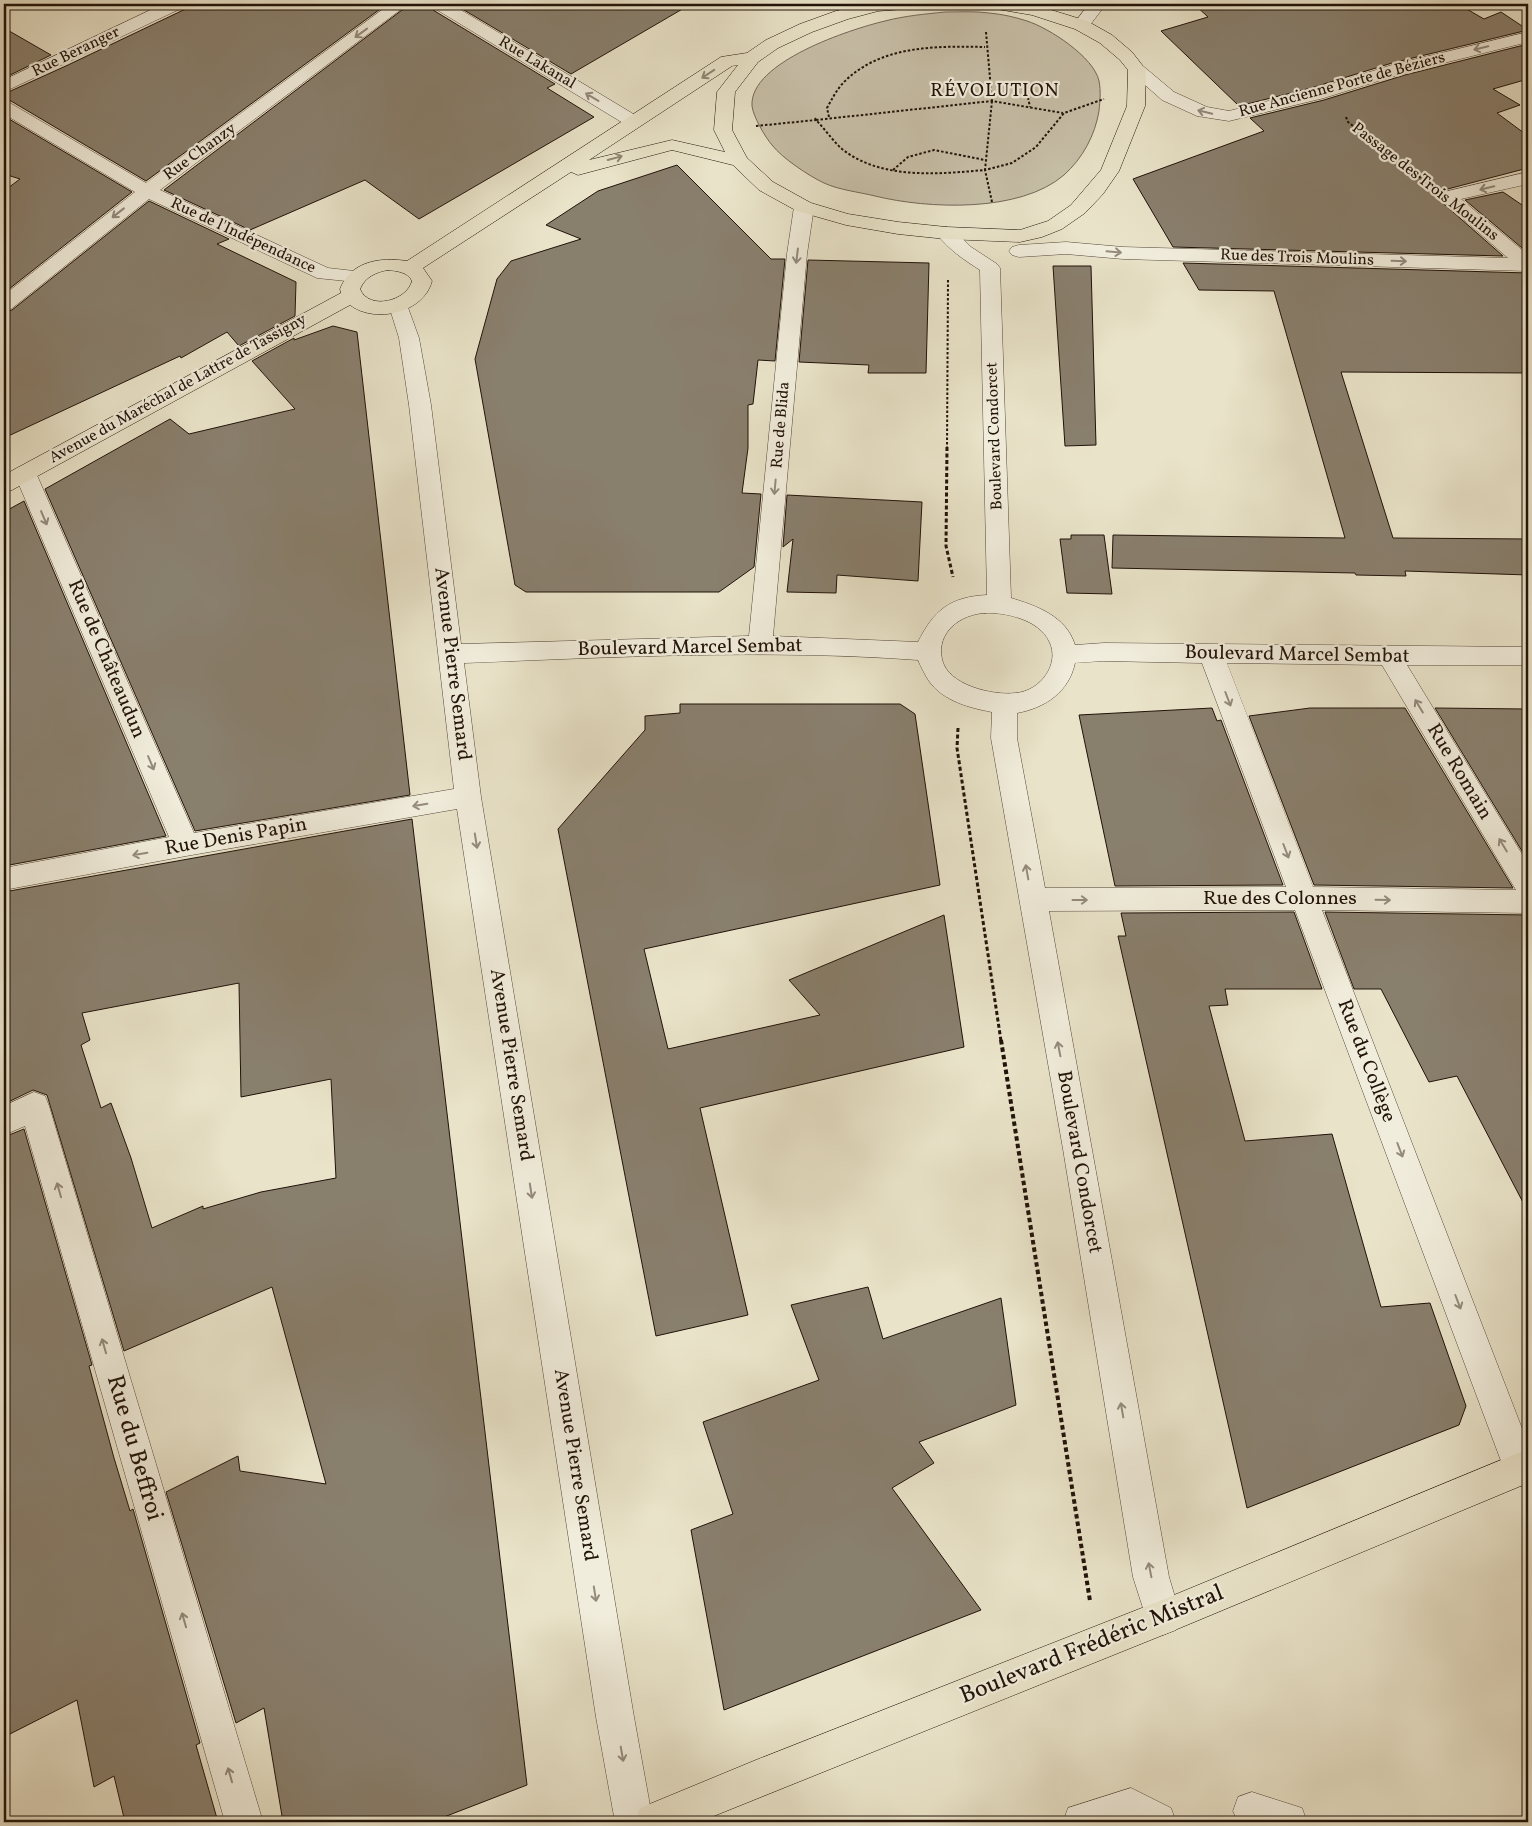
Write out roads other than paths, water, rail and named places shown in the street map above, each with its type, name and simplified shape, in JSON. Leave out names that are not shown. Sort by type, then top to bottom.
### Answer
[{"type":"main road","points":[[910,4],[838,9],[806,28],[772,44],[752,58],[726,92],[723,130],[739,161],[766,186],[804,207],[846,219],[898,228],[1025,240],[1055,225],[1078,209],[1096,190],[1110,171],[1136,106],[1137,70],[1126,56],[1106,39],[1081,25],[1030,7],[997,4]]},
{"type":"main road","points":[[411,267],[551,178],[727,61],[752,58]]},
{"type":"main road","points":[[551,178],[616,158],[672,145],[739,161]]},
{"type":"main road","points":[[388,264],[411,267],[419,272],[423,279],[422,287],[414,298],[399,306],[381,308],[365,305],[354,286],[365,270],[388,264]]},
{"type":"main road","name":"Avenue du Maréchal de Lattre de Tassigny","points":[[4,484],[354,286]]},
{"type":"main road","name":"Boulevard Frédéric Mistral","points":[[654,1822],[756,1779],[1163,1617],[1525,1467]]},
{"type":"street","name":"Rue Beranger","points":[[4,87],[176,4]]},
{"type":"street","name":"Rue Chanzy","points":[[4,305],[147,191],[400,4]]},
{"type":"street","name":"Rue Lakanal","points":[[440,4],[634,122]]},
{"type":"street","points":[[1081,25],[1098,4]]},
{"type":"street","name":"Rue Ancienne Porte de Béziers","points":[[1137,70],[1168,96],[1178,101],[1203,112],[1229,116],[1318,94],[1398,69],[1528,37]]},
{"type":"street","name":"Rue de l'Indépendance","points":[[4,107],[147,191],[324,274],[354,286]]},
{"type":"street","name":"Passage des Trois Moulins","points":[[1528,178],[1447,197],[1528,264]]},
{"type":"street","name":"Rue de Blida","points":[[760,644],[796,264],[804,207]]},
{"type":"street","points":[[946,233],[964,251],[990,268],[1025,240]]},
{"type":"street","name":"Rue des Trois Moulins","points":[[1025,240],[1066,248],[1133,253],[1528,264]]},
{"type":"street","name":"Boulevard Condorcet","points":[[990,268],[999,604]]},
{"type":"street","name":"Avenue Pierre Semard","points":[[399,306],[408,338],[420,405],[468,797],[615,1717],[634,1822]]},
{"type":"street","name":"Rue de Châteaudun","points":[[25,473],[186,845]]},
{"type":"street","points":[[999,604],[1024,609],[1044,620],[1062,643],[1065,656],[1060,677],[1053,687],[1032,700],[1005,705],[989,704],[969,698],[958,693],[941,679],[932,665],[929,652],[933,631],[948,615],[972,605],[999,604]]},
{"type":"street","name":"Boulevard Marcel Sembat","points":[[450,654],[760,644],[870,647],[929,652]]},
{"type":"street","name":"Boulevard Marcel Sembat","points":[[1065,656],[1104,652],[1528,656]]},
{"type":"street","name":"Rue du Collège","points":[[1211,653],[1525,1467]]},
{"type":"street","name":"Rue Romain","points":[[1389,656],[1528,887]]},
{"type":"street","name":"Boulevard Condorcet","points":[[1005,705],[1004,738],[1032,900],[1151,1577],[1163,1617]]},
{"type":"street","name":"Rue Denis Papin","points":[[4,879],[186,845],[468,797]]},
{"type":"street","name":"Rue des Colonnes","points":[[1032,900],[1304,898],[1528,902]]},
{"type":"street","name":"Rue du Beffroi","points":[[4,1122],[34,1106],[244,1822]]},
{"type":"street","points":[[1082,1822],[1131,1807],[1157,1822]]},
{"type":"street","points":[[1252,1811],[1288,1822]]},
{"type":"district","name":"RÉVOLUTION","points":[[995,91]]}]
